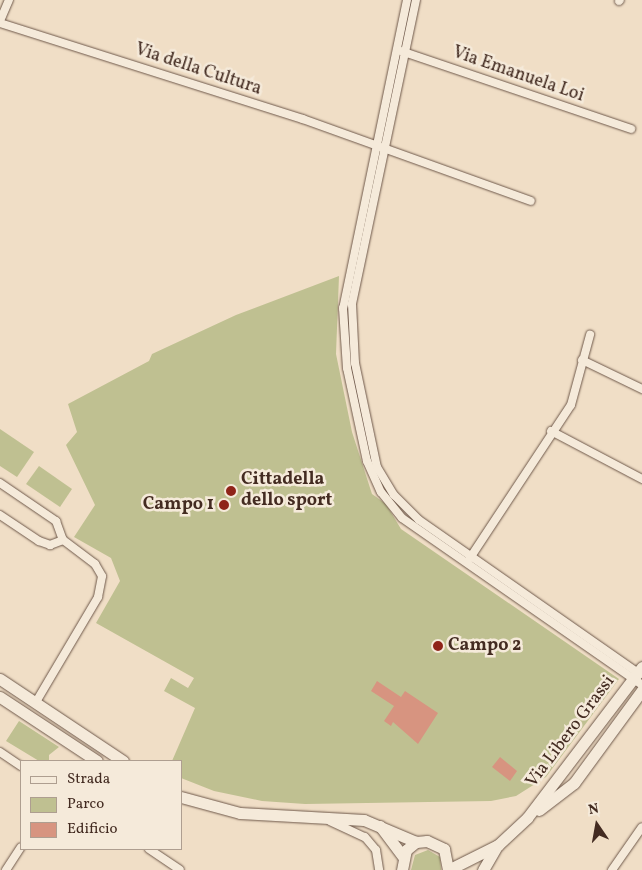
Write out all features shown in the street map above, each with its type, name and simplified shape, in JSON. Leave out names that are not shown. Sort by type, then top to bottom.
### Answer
[{"type":"main road","name":"Via Libero Grassi","points":[[528,818],[639,676]]},
{"type":"main road","points":[[0,679],[122,760]]},
{"type":"main road","name":"Via Libero Grassi","points":[[498,845],[528,818],[574,783],[642,690]]},
{"type":"main road","points":[[0,697],[95,760]]},
{"type":"main road","points":[[182,797],[240,813],[323,819],[350,817],[379,824],[416,842],[436,843],[446,854],[448,870],[498,845]]},
{"type":"main road","points":[[379,824],[403,856]]},
{"type":"main road","points":[[402,870],[403,856],[416,842]]},
{"type":"main road","points":[[483,870],[498,845]]},
{"type":"main road","points":[[446,854],[473,859]]},
{"type":"street","points":[[0,22],[9,0]]},
{"type":"street","points":[[407,0],[374,146],[343,308],[350,363],[377,467],[394,495],[429,532],[639,676]]},
{"type":"street","points":[[350,363],[352,304],[386,150],[416,0]]},
{"type":"street","name":"Via della Cultura","points":[[0,22],[294,117],[532,201]]},
{"type":"street","name":"Via Emanuela Loi","points":[[396,49],[631,129]]},
{"type":"street","points":[[470,558],[551,431],[571,406],[590,335]]},
{"type":"street","points":[[582,360],[642,389]]},
{"type":"street","points":[[551,431],[642,479]]},
{"type":"street","points":[[0,483],[56,521],[63,540],[95,564],[102,576],[98,597],[36,702]]},
{"type":"street","points":[[0,515],[39,541],[50,545],[63,540]]},
{"type":"street","points":[[429,532],[470,558],[507,587]]},
{"type":"street","points":[[0,752],[20,765]]},
{"type":"street","points":[[323,819],[365,837],[376,850],[379,870]]},
{"type":"street","points":[[612,870],[642,827]]},
{"type":"street","points":[[6,870],[20,849]]},
{"type":"street","points":[[150,850],[180,870]]},
{"type":"green space","points":[[339,276],[336,354],[352,432],[372,494],[386,504],[401,529],[619,679],[546,777],[516,796],[491,801],[305,804],[262,801],[214,791],[182,778],[182,760],[172,760],[195,708],[164,691],[171,678],[188,688],[194,678],[96,623],[120,581],[111,558],[74,537],[95,505],[66,445],[77,432],[68,404],[149,361],[152,354],[236,315]]},
{"type":"green space","points":[[0,429],[34,452],[17,477],[0,466]]},
{"type":"green space","points":[[39,466],[72,489],[60,507],[26,484]]},
{"type":"green space","points":[[19,721],[59,747],[49,755],[49,760],[37,760],[6,741]]},
{"type":"green space","points":[[428,850],[440,857],[441,870],[411,870],[415,855]]},
{"type":"building","points":[[377,681],[401,697],[405,691],[438,713],[418,744],[393,722],[391,726],[384,721],[394,706],[371,691]]},
{"type":"building","points":[[500,757],[517,771],[510,781],[492,767]]},
{"type":"place","name":"Cittadella dello sport","points":[[231,491]]},
{"type":"place","name":"Campo 1","points":[[224,505]]},
{"type":"place","name":"Campo 2","points":[[438,646]]}]
